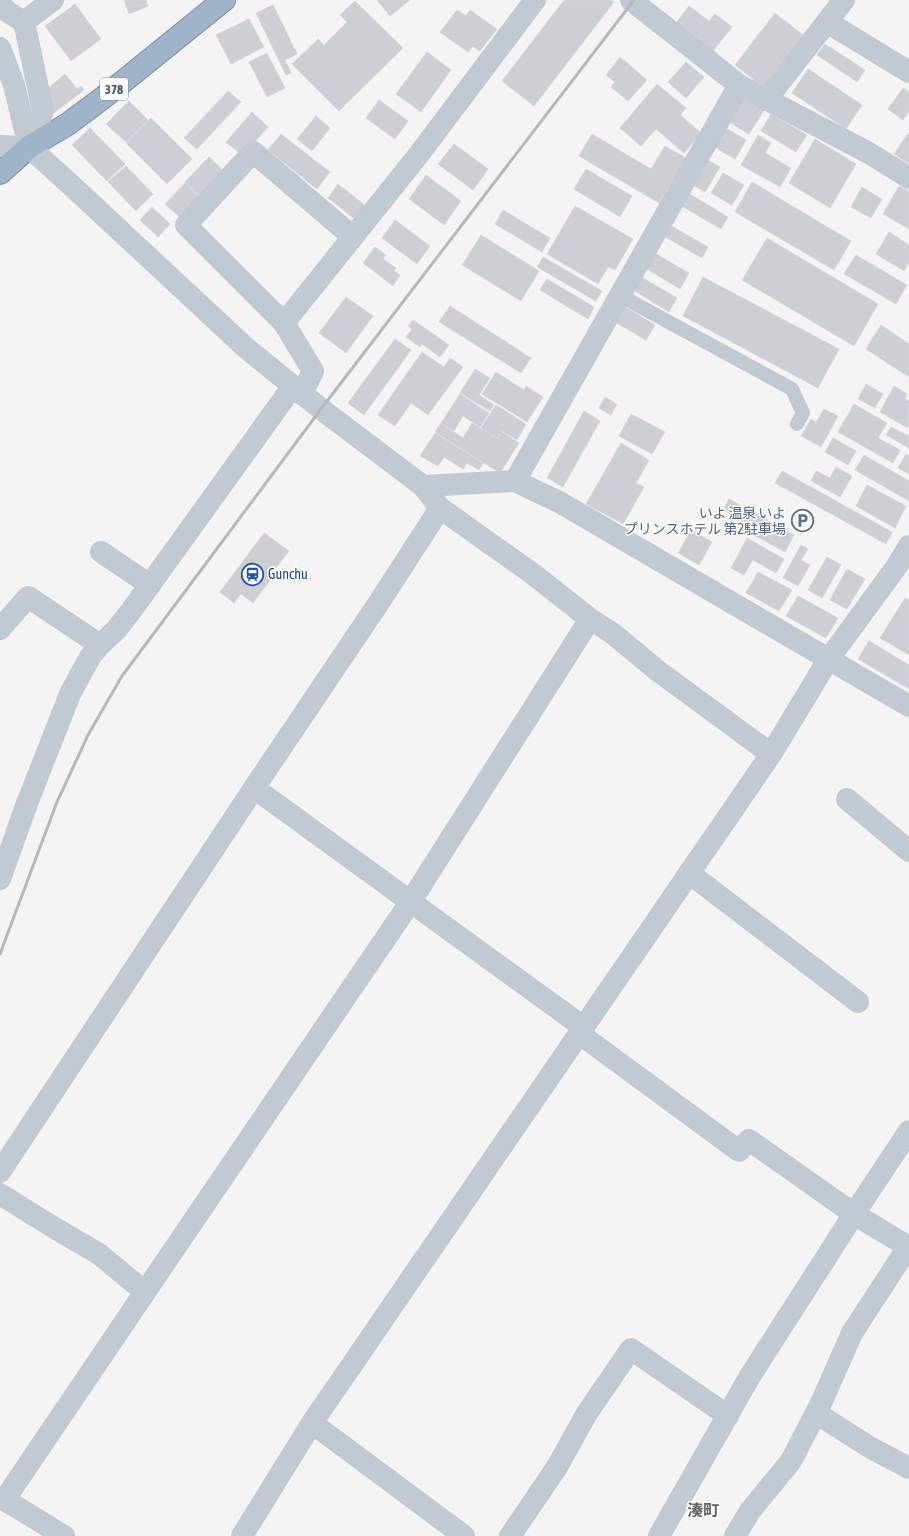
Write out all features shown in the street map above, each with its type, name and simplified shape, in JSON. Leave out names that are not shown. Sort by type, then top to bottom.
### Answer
[{"type":"highway","name":"378","points":[[0,173],[29,147],[68,124],[104,97],[224,0]]},
{"type":"street","points":[[24,22],[53,0]]},
{"type":"street","points":[[284,324],[420,153],[535,0]]},
{"type":"street","points":[[631,0],[739,85],[869,153],[909,178]]},
{"type":"street","points":[[766,100],[844,0]]},
{"type":"street","points":[[0,4],[8,12],[24,22],[43,110],[29,147]]},
{"type":"street","points":[[827,22],[909,72]]},
{"type":"street","points":[[0,48],[14,85],[29,147],[245,347],[321,410],[423,486],[440,508],[533,574],[590,619],[612,633],[658,671],[771,754]]},
{"type":"street","points":[[515,481],[739,85]]},
{"type":"street","points":[[0,146],[29,147]]},
{"type":"street","points":[[0,879],[26,806],[70,694],[90,657],[116,630],[297,390],[313,371],[284,324],[186,225],[252,152],[353,237]]},
{"type":"street","points":[[423,486],[515,481],[587,518],[909,706]]},
{"type":"street","points":[[0,1172],[254,788],[380,602],[440,508]]},
{"type":"street","points":[[242,1536],[312,1423],[771,754],[828,660],[897,566],[909,546]]},
{"type":"street","points":[[101,552],[150,585]]},
{"type":"street","points":[[0,629],[28,597],[100,645]]},
{"type":"street","points":[[64,1536],[3,1498],[411,901],[590,619]]},
{"type":"street","points":[[254,788],[575,1021],[588,1040],[739,1151],[749,1140],[854,1214],[909,1247],[852,1333],[816,1413],[791,1461],[750,1511],[735,1536]]},
{"type":"street","points":[[847,799],[909,851]]},
{"type":"street","points":[[689,873],[858,1002]]},
{"type":"street","points":[[659,1536],[750,1376],[909,1131]]},
{"type":"street","points":[[0,1194],[99,1254],[145,1292]]},
{"type":"street","points":[[510,1536],[557,1467],[587,1413],[631,1350],[728,1416]]},
{"type":"street","points":[[816,1413],[871,1448],[909,1468]]},
{"type":"street","points":[[312,1423],[464,1536]]},
{"type":"lane","points":[[620,295],[792,389],[803,414],[797,424]]},
{"type":"building","points":[[124,0],[146,0],[148,6],[129,14]]},
{"type":"building","points":[[377,0],[410,0],[390,16]]},
{"type":"building","points":[[564,0],[611,0],[614,2],[534,106],[502,81]]},
{"type":"building","points":[[355,1],[403,48],[339,111],[292,64],[318,39],[324,45],[347,22],[340,15]]},
{"type":"building","points":[[75,4],[101,39],[71,61],[45,26]]},
{"type":"building","points":[[273,5],[297,54],[285,60],[291,73],[286,75],[256,13]]},
{"type":"building","points":[[689,6],[709,21],[715,14],[732,27],[710,55],[673,27]]},
{"type":"building","points":[[457,10],[466,16],[470,10],[497,29],[480,51],[473,46],[468,52],[440,32]]},
{"type":"building","points":[[775,13],[803,35],[763,87],[735,65]]},
{"type":"building","points":[[249,19],[264,47],[231,64],[216,35]]},
{"type":"building","points":[[825,44],[865,70],[857,82],[817,55]]},
{"type":"building","points":[[427,52],[451,70],[421,112],[396,94]]},
{"type":"building","points":[[267,53],[285,88],[267,97],[249,62]]},
{"type":"building","points":[[620,57],[647,80],[628,101],[611,87],[615,82],[606,75]]},
{"type":"building","points":[[686,62],[704,77],[686,98],[668,82]]},
{"type":"building","points":[[808,69],[862,105],[846,129],[792,93]]},
{"type":"building","points":[[65,74],[77,89],[81,86],[84,90],[54,113],[46,90]]},
{"type":"building","points":[[657,84],[686,108],[680,115],[701,133],[684,153],[656,129],[641,146],[620,128]]},
{"type":"building","points":[[903,88],[909,92],[909,111],[903,120],[888,109]]},
{"type":"building","points":[[228,91],[241,102],[197,149],[184,138]]},
{"type":"building","points":[[743,98],[764,110],[749,134],[729,122]]},
{"type":"building","points":[[379,100],[408,121],[395,139],[366,118]]},
{"type":"building","points":[[129,101],[148,120],[126,142],[106,124]]},
{"type":"building","points":[[252,112],[268,127],[243,156],[226,142]]},
{"type":"building","points":[[771,114],[807,135],[796,152],[761,131]]},
{"type":"building","points":[[316,116],[330,128],[312,151],[297,139]]},
{"type":"building","points":[[151,118],[192,159],[167,184],[126,143]]},
{"type":"building","points":[[722,126],[746,140],[735,159],[711,145]]},
{"type":"building","points":[[90,128],[125,164],[107,181],[72,145]]},
{"type":"building","points":[[909,132],[909,164],[894,154]]},
{"type":"building","points":[[281,134],[330,172],[317,189],[268,150]]},
{"type":"building","points":[[592,134],[651,169],[665,146],[686,158],[659,203],[579,156]]},
{"type":"building","points":[[758,135],[771,143],[765,153],[791,168],[780,187],[741,165]]},
{"type":"building","points":[[815,139],[856,164],[830,208],[789,183]]},
{"type":"building","points":[[454,144],[488,169],[473,190],[438,164]]},
{"type":"building","points":[[209,157],[228,175],[205,201],[185,182]]},
{"type":"building","points":[[706,159],[720,167],[705,192],[691,184]]},
{"type":"building","points":[[126,166],[153,194],[136,211],[108,182]]},
{"type":"building","points":[[586,169],[632,196],[620,217],[574,189]]},
{"type":"building","points":[[723,173],[744,185],[732,205],[711,193]]},
{"type":"building","points":[[426,175],[461,201],[444,225],[409,199]]},
{"type":"building","points":[[752,182],[851,241],[834,270],[735,212]]},
{"type":"building","points":[[185,183],[204,201],[185,222],[165,204]]},
{"type":"building","points":[[338,184],[366,206],[355,219],[328,198]]},
{"type":"building","points":[[899,186],[909,191],[909,229],[883,214]]},
{"type":"building","points":[[862,187],[882,199],[871,218],[851,207]]},
{"type":"building","points":[[688,193],[728,217],[721,229],[680,205]]},
{"type":"building","points":[[575,206],[633,239],[615,270],[608,267],[598,284],[547,254]]},
{"type":"building","points":[[152,207],[170,224],[158,237],[140,220]]},
{"type":"building","points":[[503,210],[550,238],[542,252],[495,224]]},
{"type":"building","points":[[395,220],[430,246],[417,264],[382,238]]},
{"type":"building","points":[[668,224],[708,247],[702,258],[662,235]]},
{"type":"building","points":[[889,232],[909,245],[909,262],[904,271],[876,254]]},
{"type":"building","points":[[481,235],[539,271],[521,301],[462,265]]},
{"type":"building","points":[[767,238],[878,304],[854,346],[742,280]]},
{"type":"building","points":[[375,247],[386,255],[383,259],[396,268],[394,271],[400,275],[393,286],[363,263]]},
{"type":"building","points":[[651,251],[689,273],[680,289],[642,266]]},
{"type":"building","points":[[856,255],[907,285],[896,304],[844,274]]},
{"type":"building","points":[[543,257],[602,291],[596,301],[537,267]]},
{"type":"building","points":[[638,275],[677,298],[669,312],[630,288]]},
{"type":"building","points":[[703,277],[839,349],[818,388],[683,316]]},
{"type":"building","points":[[547,279],[594,307],[588,319],[540,290]]},
{"type":"building","points":[[346,297],[373,316],[346,353],[319,333]]},
{"type":"building","points":[[622,305],[655,325],[646,340],[613,321]]},
{"type":"building","points":[[450,306],[531,358],[521,373],[439,322]]},
{"type":"building","points":[[413,320],[449,345],[440,357],[422,344],[420,347],[406,337],[412,329],[408,326]]},
{"type":"building","points":[[881,325],[909,344],[909,377],[866,349]]},
{"type":"building","points":[[395,339],[411,350],[364,415],[348,403]]},
{"type":"building","points":[[422,352],[444,367],[450,358],[463,367],[428,415],[411,403],[395,426],[378,415]]},
{"type":"building","points":[[475,369],[490,378],[479,395],[494,405],[490,411],[460,393]]},
{"type":"building","points":[[496,372],[524,390],[526,386],[543,397],[527,422],[482,394]]},
{"type":"building","points":[[866,384],[883,394],[875,408],[858,399]]},
{"type":"building","points":[[894,386],[907,394],[905,399],[909,401],[908,428],[880,412]]},
{"type":"building","points":[[460,394],[489,413],[480,427],[463,416],[454,431],[441,423]]},
{"type":"building","points":[[605,397],[617,404],[611,415],[599,408]]},
{"type":"building","points":[[854,404],[887,423],[878,438],[900,450],[893,463],[838,432]]},
{"type":"building","points":[[496,405],[526,424],[517,440],[502,431],[497,439],[481,428]]},
{"type":"building","points":[[824,409],[838,416],[821,447],[801,436],[811,419],[816,422]]},
{"type":"building","points":[[584,411],[600,421],[563,487],[547,478]]},
{"type":"building","points":[[631,414],[665,432],[652,454],[619,436]]},
{"type":"building","points":[[441,423],[463,438],[472,423],[498,439],[502,432],[519,443],[500,473],[435,432]]},
{"type":"building","points":[[891,427],[909,436],[909,448],[886,435]]},
{"type":"building","points":[[435,433],[483,463],[479,470],[467,463],[463,469],[444,457],[438,466],[420,456]]},
{"type":"building","points":[[833,438],[856,451],[848,465],[825,452]]},
{"type":"building","points":[[621,443],[649,460],[636,483],[644,487],[623,524],[586,504]]},
{"type":"building","points":[[906,454],[909,456],[909,474],[898,468]]},
{"type":"building","points":[[864,455],[909,481],[909,501],[855,470]]},
{"type":"building","points":[[836,467],[852,476],[840,497],[811,481],[816,471],[830,478]]},
{"type":"building","points":[[782,471],[892,532],[886,544],[775,483]]},
{"type":"building","points":[[867,485],[906,506],[895,528],[856,506]]},
{"type":"building","points":[[729,499],[794,535],[785,552],[750,533],[753,527],[723,510]]},
{"type":"building","points":[[691,530],[712,542],[699,565],[678,553]]},
{"type":"building","points":[[264,533],[289,551],[272,573],[274,575],[253,603],[241,594],[234,603],[220,592]]},
{"type":"building","points":[[747,538],[784,559],[776,573],[753,560],[744,575],[731,568]]},
{"type":"building","points":[[801,545],[808,549],[801,560],[810,565],[798,586],[783,578]]},
{"type":"building","points":[[827,557],[841,565],[822,598],[808,590]]},
{"type":"building","points":[[847,569],[865,579],[847,609],[830,600]]},
{"type":"building","points":[[758,572],[792,590],[779,611],[746,593]]},
{"type":"building","points":[[798,596],[838,618],[826,638],[786,616]]},
{"type":"building","points":[[905,598],[909,600],[909,655],[880,638]]},
{"type":"building","points":[[869,641],[909,665],[909,689],[858,659]]},
{"type":"railway","points":[[0,954],[57,802],[88,735],[122,676],[321,409],[634,0]]},
{"type":"place","name":"いよ 温泉 いよ プリンスホテル 第2駐車場","points":[[802,521]]},
{"type":"place","name":"Gunchu","points":[[253,574]]},
{"type":"district","name":"湊町","points":[[703,1510]]}]
